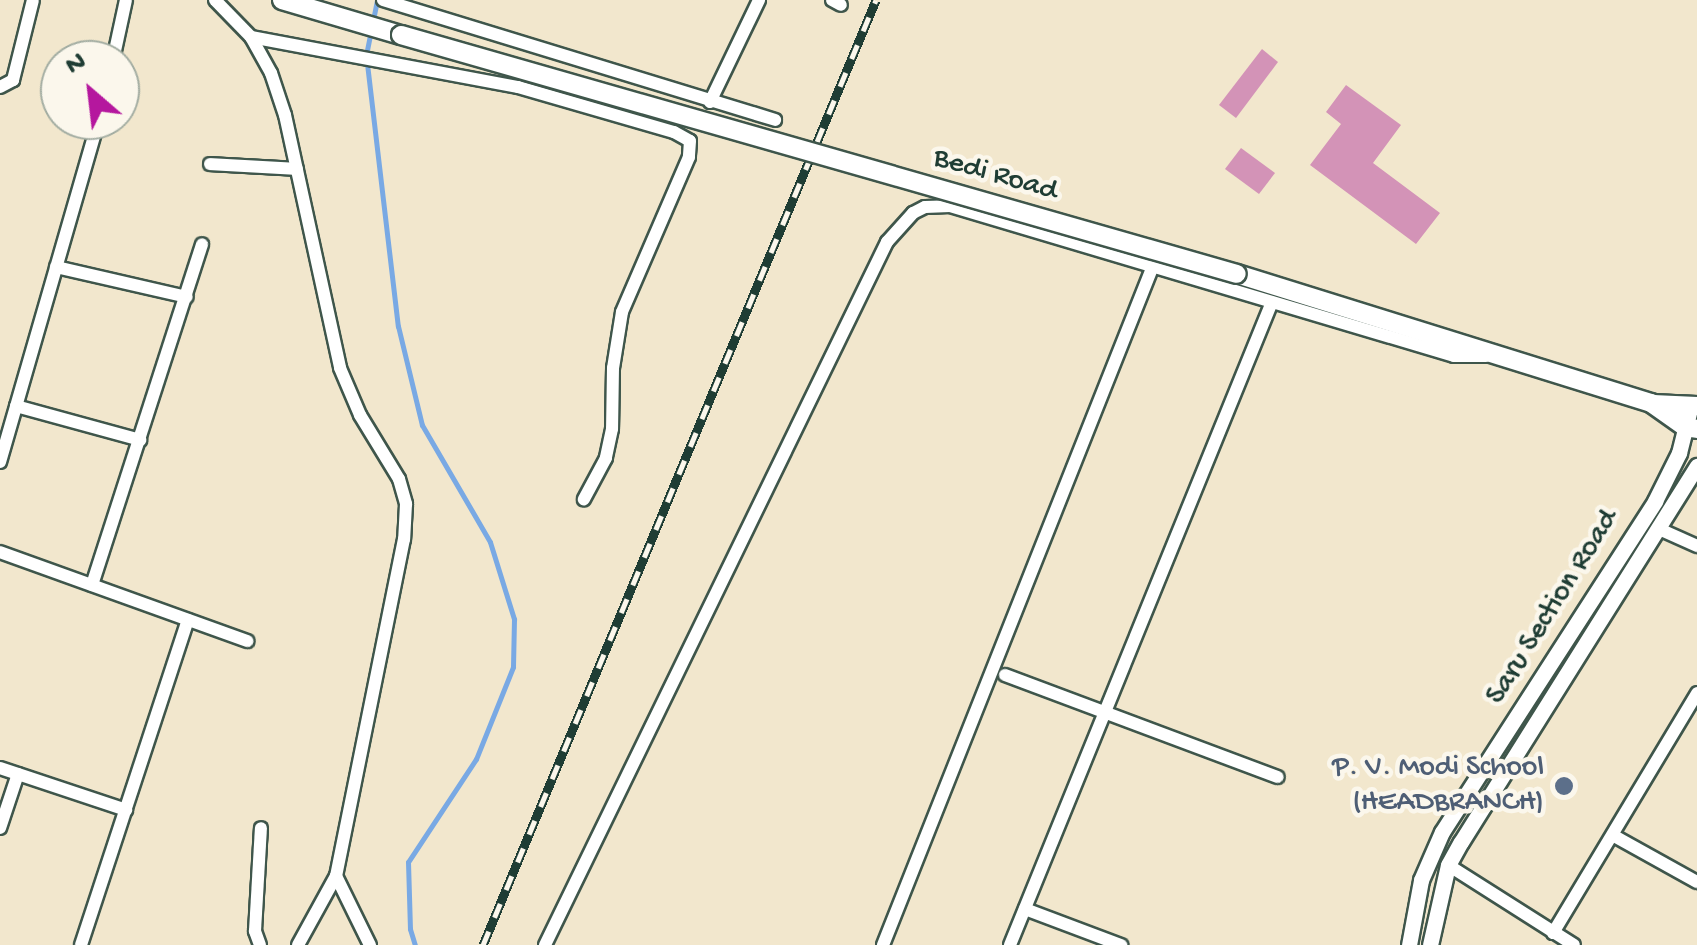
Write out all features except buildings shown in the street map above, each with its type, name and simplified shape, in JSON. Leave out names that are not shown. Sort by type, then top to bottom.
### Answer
[{"type":"main road","name":"Bedi Road","points":[[282,0],[1462,343],[1650,404],[1691,428]]},
{"type":"main road","points":[[1650,404],[1694,406]]},
{"type":"street","points":[[0,87],[13,80],[33,0]]},
{"type":"street","points":[[118,40],[126,0]]},
{"type":"street","points":[[215,0],[251,37],[271,73],[297,169],[340,368],[360,415],[399,479],[406,504],[404,539],[336,876],[298,945]]},
{"type":"street","points":[[383,0],[775,120]]},
{"type":"street","points":[[710,102],[759,0]]},
{"type":"street","points":[[251,37],[518,87],[674,132],[690,141],[688,158],[622,312],[613,368],[612,429],[606,458],[584,498]]},
{"type":"street","points":[[0,462],[93,140]]},
{"type":"street","points":[[210,164],[297,169]]},
{"type":"street","points":[[545,945],[886,242],[900,224],[924,207],[950,206],[1454,356],[1500,356]]},
{"type":"street","points":[[92,585],[202,244]]},
{"type":"street","points":[[883,945],[1153,266]]},
{"type":"street","points":[[56,267],[187,297]]},
{"type":"street","points":[[1010,945],[1272,302]]},
{"type":"street","points":[[16,406],[140,440]]},
{"type":"street","name":"Saru Section Road","points":[[1409,945],[1421,880],[1442,832],[1655,501],[1691,428],[1694,406]]},
{"type":"street","name":"Saru Section Road","points":[[1430,945],[1448,865],[1697,466]]},
{"type":"street","points":[[1659,530],[1697,546]]},
{"type":"street","points":[[0,552],[247,642]]},
{"type":"street","points":[[81,945],[188,620]]},
{"type":"street","points":[[1005,675],[1105,716],[1278,777]]},
{"type":"street","points":[[1553,933],[1697,693]]},
{"type":"street","points":[[0,768],[126,810]]},
{"type":"street","points":[[0,828],[18,774]]},
{"type":"street","points":[[260,945],[254,930],[261,828]]},
{"type":"street","points":[[1614,836],[1697,882]]},
{"type":"street","points":[[1448,865],[1574,945]]},
{"type":"street","points":[[336,876],[370,945]]},
{"type":"street","points":[[1025,909],[1087,939],[1121,945]]},
{"type":"waterway","points":[[377,0],[366,55],[398,326],[422,425],[490,542],[514,619],[513,667],[476,759],[408,862],[410,929],[415,945]]},
{"type":"railway","points":[[483,945],[876,0]]},
{"type":"place","name":"P. V. Modi School (HEADBRANCH)","points":[[1564,786]]}]
